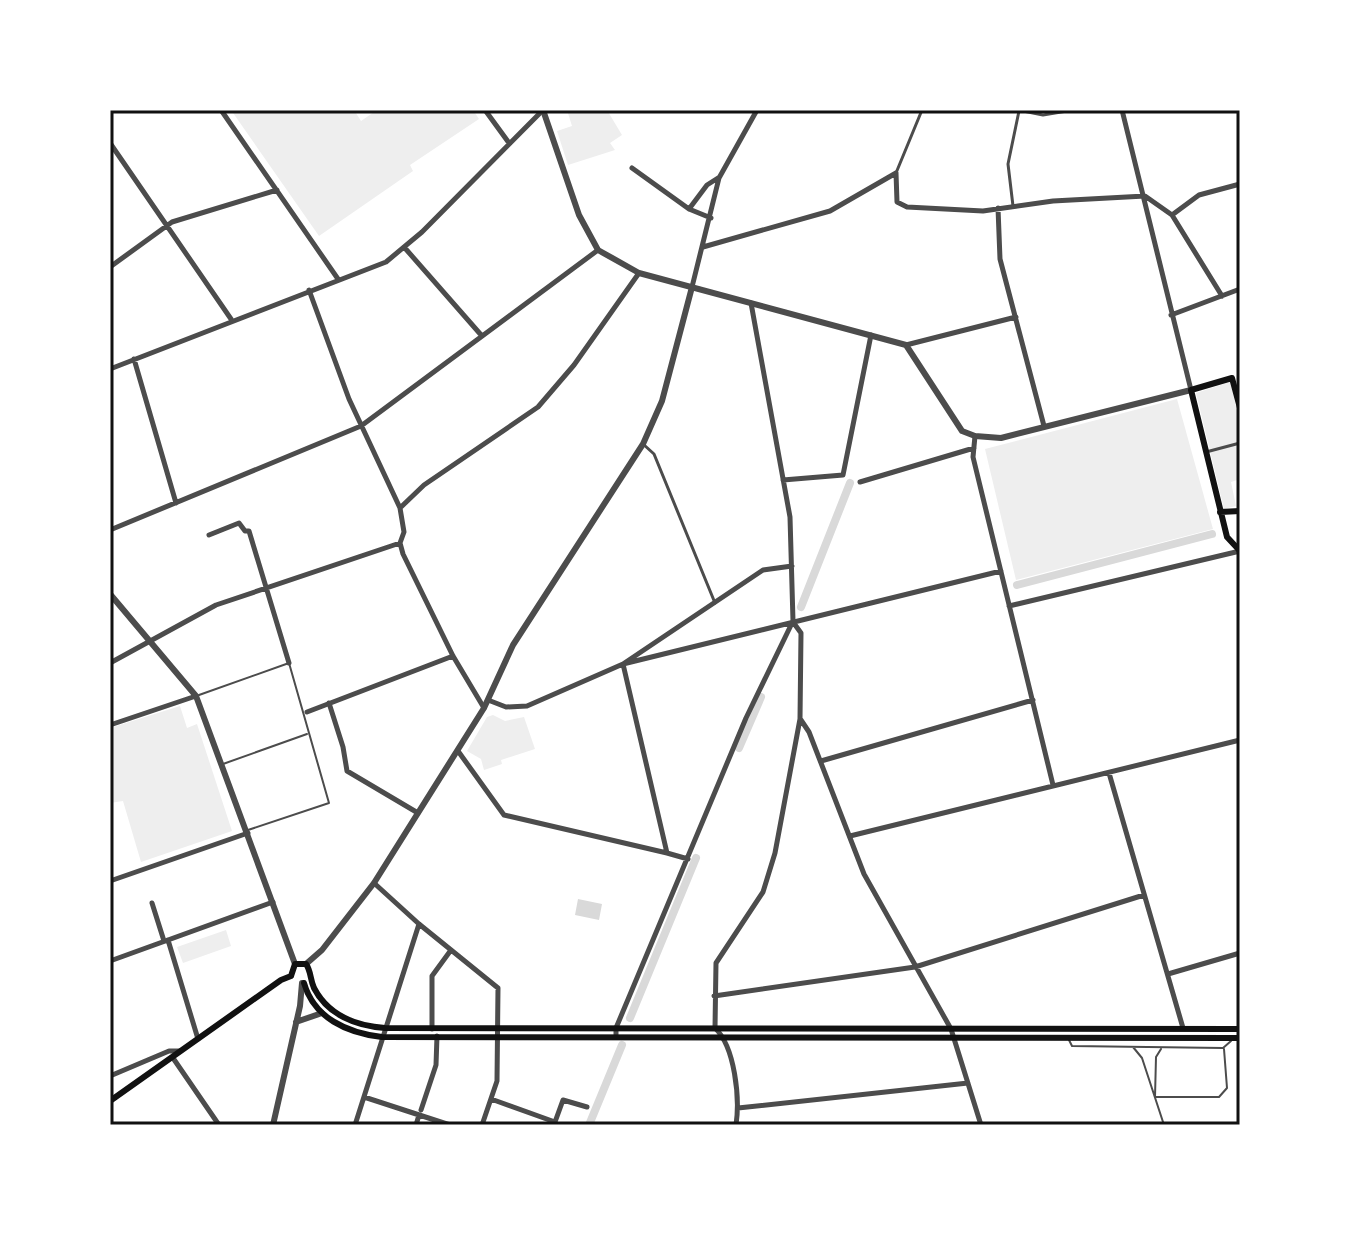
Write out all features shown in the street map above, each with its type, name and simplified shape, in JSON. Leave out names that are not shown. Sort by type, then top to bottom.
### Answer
[{"type":"main road","points":[[1240,408],[1232,378],[1191,390],[1227,537],[1240,551]]},
{"type":"main road","points":[[1220,512],[1240,511]]},
{"type":"main road","points":[[1240,517],[1240,525]]},
{"type":"main road","points":[[110,1101],[291,976],[295,964],[306,964],[316,991],[339,1016],[357,1025],[385,1028],[1240,1029]]},
{"type":"main road","points":[[291,976],[303,983],[310,1001],[322,1013],[353,1032],[382,1037],[1236,1038]]},
{"type":"main road","points":[[303,983],[310,977]]},
{"type":"street","points":[[221,110],[338,279]]},
{"type":"street","points":[[485,110],[509,143]]},
{"type":"street","points":[[110,369],[231,319],[386,262],[543,110],[579,215],[598,250],[639,273],[906,345],[1016,317]]},
{"type":"street","points":[[306,964],[322,950],[374,883],[486,704],[513,645],[643,444],[662,401],[719,178],[756,112],[763,110]]},
{"type":"street","points":[[922,110],[896,173],[900,206],[955,210],[1141,196],[1152,199],[1174,214],[1222,296]]},
{"type":"street","points":[[1013,206],[1008,164],[1018,110],[1043,115],[1073,110]]},
{"type":"street","points":[[906,345],[962,431],[975,436],[1001,438],[1191,390],[1122,110]]},
{"type":"street","points":[[110,143],[231,319]]},
{"type":"street","points":[[110,161],[118,155]]},
{"type":"street","points":[[632,168],[689,209],[711,218]]},
{"type":"street","points":[[703,247],[830,211],[896,173]]},
{"type":"street","points":[[689,209],[707,185],[719,178]]},
{"type":"street","points":[[1174,214],[1199,195],[1240,184]]},
{"type":"street","points":[[110,267],[166,227],[277,190]]},
{"type":"street","points":[[998,208],[997,247],[1044,426]]},
{"type":"street","points":[[404,247],[482,336]]},
{"type":"street","points":[[110,529],[361,426],[598,250]]},
{"type":"street","points":[[400,508],[424,485],[538,407],[597,335],[639,273]]},
{"type":"street","points":[[1171,315],[1240,289]]},
{"type":"street","points":[[309,290],[361,426],[400,508],[404,532],[400,543],[453,656],[486,704],[527,706],[623,664],[763,570],[792,566]]},
{"type":"street","points":[[618,1037],[619,1028],[746,718],[793,621],[790,517],[751,302]]},
{"type":"street","points":[[783,480],[843,475],[871,335]]},
{"type":"street","points":[[134,359],[176,503]]},
{"type":"street","points":[[975,436],[974,448],[1001,571],[1053,785]]},
{"type":"street","points":[[1206,452],[1240,443]]},
{"type":"street","points":[[643,444],[654,454],[716,604]]},
{"type":"street","points":[[860,482],[974,448]]},
{"type":"street","points":[[209,535],[239,523],[245,531],[249,531],[289,663]]},
{"type":"street","points":[[110,663],[126,657],[149,639],[216,605],[400,543]]},
{"type":"street","points":[[1009,606],[1240,551]]},
{"type":"street","points":[[623,664],[1001,571]]},
{"type":"street","points":[[110,594],[196,696],[295,964]]},
{"type":"street","points":[[736,1125],[738,1108],[724,1037],[715,1028],[716,963],[763,892],[775,853],[800,719],[801,633],[793,621]]},
{"type":"street","points":[[307,712],[453,656]]},
{"type":"street","points":[[623,664],[667,853]]},
{"type":"street","points":[[110,725],[196,696]]},
{"type":"street","points":[[821,761],[1033,700]]},
{"type":"street","points":[[329,703],[347,771],[418,813]]},
{"type":"street","points":[[800,719],[821,761],[864,874],[951,1029],[981,1125]]},
{"type":"street","points":[[850,836],[1240,740]]},
{"type":"street","points":[[458,751],[504,815],[688,859]]},
{"type":"street","points":[[1109,773],[1183,1028]]},
{"type":"street","points":[[110,881],[247,832]]},
{"type":"street","points":[[374,883],[498,988],[500,1036],[497,1081],[482,1125]]},
{"type":"street","points":[[714,996],[915,967],[1144,895]]},
{"type":"street","points":[[110,961],[274,902]]},
{"type":"street","points":[[152,903],[198,1039]]},
{"type":"street","points":[[355,1125],[419,924]]},
{"type":"street","points":[[432,1029],[432,976],[451,950]]},
{"type":"street","points":[[1168,974],[1240,953]]},
{"type":"street","points":[[273,1125],[303,983]]},
{"type":"street","points":[[296,1022],[322,1013]]},
{"type":"street","points":[[416,1125],[436,1065],[437,1036]]},
{"type":"street","points":[[110,1075],[169,1051],[183,1050]]},
{"type":"street","points":[[173,1058],[219,1125]]},
{"type":"street","points":[[738,1108],[968,1083]]},
{"type":"street","points":[[364,1097],[420,1112],[450,1125]]},
{"type":"street","points":[[491,1099],[554,1123],[563,1100],[587,1107]]},
{"type":"lane","points":[[196,696],[289,663],[329,803],[247,832]]},
{"type":"lane","points":[[222,765],[308,733]]},
{"type":"lane","points":[[1067,1037],[1072,1046],[1223,1048],[1236,1038]]},
{"type":"lane","points":[[1132,1046],[1139,1050],[1164,1125]]},
{"type":"lane","points":[[1155,1097],[1156,1057],[1162,1047]]},
{"type":"lane","points":[[1155,1097],[1219,1097],[1224,1094],[1226,1053],[1223,1048]]},
{"type":"shaded area","points":[[231,110],[354,110],[361,121],[377,110],[473,110],[479,119],[410,165],[413,171],[319,236]]},
{"type":"shaded area","points":[[567,110],[607,110],[622,135],[610,143],[615,150],[568,165],[557,131],[572,126]]},
{"type":"shaded area","points":[[1230,382],[1240,422],[1240,479],[1231,482],[1236,506],[1224,509],[1196,393]]},
{"type":"shaded area","points":[[1177,399],[1213,529],[1016,580],[985,449]]},
{"type":"shaded area","points":[[180,706],[187,728],[197,724],[232,831],[141,862],[123,801],[110,803],[110,728]]},
{"type":"shaded area","points":[[493,715],[505,721],[524,717],[535,749],[501,760],[502,764],[484,770],[481,759],[467,751],[487,717]]},
{"type":"shaded area","points":[[578,899],[602,904],[599,920],[575,915]]},
{"type":"shaded area","points":[[226,930],[231,946],[183,963],[177,947]]},
{"type":"waterway","points":[[801,607],[850,483]]},
{"type":"waterway","points":[[1017,585],[1212,534]]},
{"type":"waterway","points":[[739,748],[761,697]]},
{"type":"waterway","points":[[630,1018],[696,858]]},
{"type":"waterway","points":[[589,1125],[622,1045]]}]
